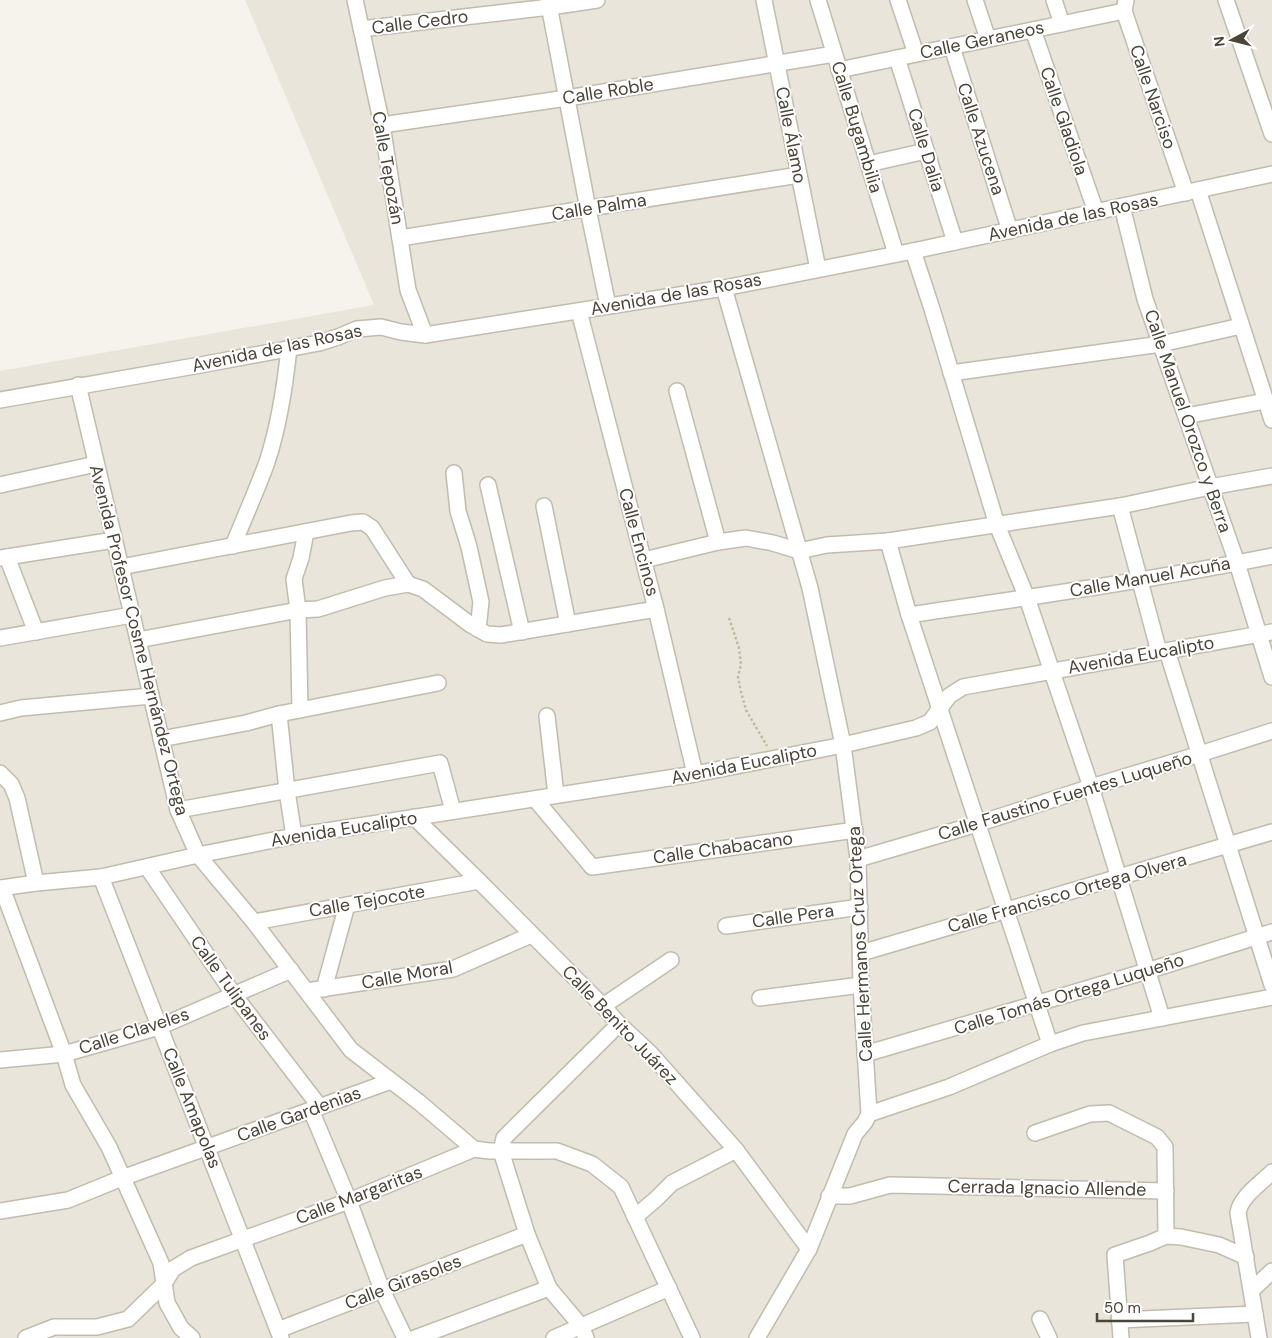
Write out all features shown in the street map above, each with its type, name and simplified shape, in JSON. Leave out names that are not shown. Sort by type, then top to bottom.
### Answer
[{"type":"street","name":"Calle Tepozán","points":[[355,0],[382,125],[408,290],[425,335]]},
{"type":"street","name":"Calle Cedro","points":[[361,29],[549,4],[597,0]]},
{"type":"street","name":"Calle Álamo","points":[[764,0],[818,269]]},
{"type":"street","name":"Calle Bugambilia","points":[[818,0],[896,254]]},
{"type":"street","points":[[898,0],[916,54]]},
{"type":"street","points":[[975,0],[988,39]]},
{"type":"street","points":[[1054,0],[1062,24]]},
{"type":"street","points":[[1226,0],[1271,125]]},
{"type":"street","points":[[549,4],[608,306]]},
{"type":"street","name":"Calle Geraneos","points":[[839,70],[1062,24],[1125,6]]},
{"type":"street","name":"Calle Narciso","points":[[1125,6],[1241,326],[1272,420]]},
{"type":"street","name":"Calle Gladiola","points":[[1034,30],[1096,212]]},
{"type":"street","name":"Calle Azucena","points":[[952,47],[1010,230]]},
{"type":"street","name":"Calle Roble","points":[[382,125],[567,98],[834,54]]},
{"type":"street","name":"Calle Dalia","points":[[897,58],[955,242]]},
{"type":"street","points":[[868,164],[926,151]]},
{"type":"street","name":"Avenida de las Rosas","points":[[0,400],[290,348],[338,338],[357,329],[381,327],[425,335],[724,288],[913,251],[1272,174]]},
{"type":"street","name":"Calle Palma","points":[[400,238],[799,175]]},
{"type":"street","name":"Calle Manuel Orozco y Berra","points":[[1122,206],[1145,299],[1237,563],[1265,634],[1272,677]]},
{"type":"street","points":[[913,251],[997,525],[1027,598],[1091,787],[1162,1018]]},
{"type":"street","name":"Calle Hermanos Cruz Ortega","points":[[724,288],[810,588],[843,745],[858,859],[861,985],[869,1114]]},
{"type":"street","name":"Calle Encinos","points":[[579,311],[644,560],[695,774]]},
{"type":"street","points":[[951,373],[1161,344],[1241,326]]},
{"type":"street","points":[[233,546],[267,461],[278,420],[290,348]]},
{"type":"street","name":"Avenida Profesor Cosme Hernández Ortega","points":[[78,386],[178,810],[198,855],[254,922],[351,1050],[420,1103],[474,1149]]},
{"type":"street","points":[[677,391],[718,542]]},
{"type":"street","points":[[1186,416],[1265,401]]},
{"type":"street","points":[[0,484],[96,464]]},
{"type":"street","points":[[454,473],[458,511],[469,547],[481,602],[478,629]]},
{"type":"street","points":[[644,560],[718,542],[746,538],[800,551],[827,545],[888,541],[1120,506],[1272,476]]},
{"type":"street","points":[[488,485],[522,632]]},
{"type":"street","points":[[544,506],[568,624]]},
{"type":"street","points":[[1120,506],[1140,579],[1163,651],[1200,754],[1272,986]]},
{"type":"street","points":[[120,567],[363,522],[372,528],[408,584]]},
{"type":"street","points":[[300,710],[298,610],[294,579],[301,558],[306,532]]},
{"type":"street","points":[[36,632],[4,557],[114,540]]},
{"type":"street","points":[[888,541],[909,615],[1050,1044]]},
{"type":"street","name":"Calle Manuel Acuña","points":[[909,615],[1027,598],[1272,556]]},
{"type":"street","points":[[138,640],[298,610],[318,609],[385,588],[408,584],[422,589],[487,634],[501,635],[522,632],[656,609]]},
{"type":"street","points":[[0,638],[132,616]]},
{"type":"street","name":"Avenida Eucalipto","points":[[1,888],[36,882],[101,877],[294,836],[695,774],[843,745],[916,728],[930,722],[949,696],[963,687],[1265,634]]},
{"type":"street","points":[[161,739],[438,683]]},
{"type":"street","points":[[0,713],[21,708],[151,696]]},
{"type":"street","points":[[280,714],[287,791],[294,836]]},
{"type":"street","points":[[547,716],[556,795]]},
{"type":"street","name":"Calle Faustino Fuentes Luqueño","points":[[858,859],[977,824],[1272,731]]},
{"type":"street","points":[[178,810],[440,763],[453,811]]},
{"type":"street","points":[[0,772],[11,784],[17,798],[36,882]]},
{"type":"street","name":"Calle Chabacano","points":[[535,799],[592,866],[855,830]]},
{"type":"street","name":"Calle Benito Juárez","points":[[414,817],[651,1054],[736,1150],[809,1249]]},
{"type":"street","name":"Calle Francisco Ortega Olvera","points":[[861,953],[1272,832]]},
{"type":"street","name":"Calle Tulipanes","points":[[147,867],[234,995],[316,1108],[382,1290],[405,1338]]},
{"type":"street","name":"Calle Amapolas","points":[[101,877],[280,1334]]},
{"type":"street","name":"Calle Tejocote","points":[[254,922],[479,881]]},
{"type":"street","points":[[1,888],[64,1054],[73,1085],[109,1147],[161,1263],[167,1303],[181,1328],[192,1338]]},
{"type":"street","points":[[324,989],[347,905]]},
{"type":"street","name":"Calle Pera","points":[[726,926],[860,907]]},
{"type":"street","name":"Calle Tomás Ortega Luqueño","points":[[866,1054],[1272,932]]},
{"type":"street","name":"Calle Moral","points":[[308,991],[454,969],[532,935]]},
{"type":"street","points":[[603,1006],[671,960]]},
{"type":"street","name":"Calle Claveles","points":[[0,1060],[64,1054],[159,1027],[291,970]]},
{"type":"street","points":[[760,998],[861,985]]},
{"type":"street","points":[[757,1338],[809,1249],[855,1134],[869,1114],[949,1087],[1050,1044],[1083,1033],[1272,997]]},
{"type":"street","points":[[583,1332],[549,1288],[527,1234],[501,1151],[504,1138],[619,1024]]},
{"type":"street","name":"Calle Gardenias","points":[[0,1212],[68,1200],[122,1178],[391,1080]]},
{"type":"street","points":[[1035,1133],[1090,1114],[1109,1113],[1157,1137],[1165,1147],[1166,1191]]},
{"type":"street","points":[[474,1149],[557,1151],[592,1164],[622,1187],[692,1338]]},
{"type":"street","name":"Calle Margaritas","points":[[26,1338],[54,1327],[97,1327],[128,1319],[163,1285],[173,1270],[191,1258],[349,1201],[474,1149]]},
{"type":"street","points":[[635,1217],[672,1183],[736,1150]]},
{"type":"street","points":[[1257,1327],[1238,1213],[1239,1206],[1245,1198],[1272,1172]]},
{"type":"street","name":"Cerrada Ignacio Allende","points":[[829,1196],[850,1196],[890,1185],[1166,1191],[1166,1236]]},
{"type":"street","name":"Calle Girasoles","points":[[280,1334],[382,1290],[527,1234]]},
{"type":"street","points":[[1121,1338],[1116,1255],[1166,1236],[1181,1237],[1219,1245],[1246,1257]]},
{"type":"street","points":[[1252,1290],[1272,1272]]},
{"type":"street","points":[[415,1338],[549,1288]]},
{"type":"street","points":[[554,1338],[583,1332],[669,1288]]},
{"type":"street","points":[[1040,1319],[1048,1338]]},
{"type":"street","points":[[1119,1320],[1257,1327],[1272,1335]]},
{"type":"path","points":[[729,618],[739,648],[741,664],[738,677],[743,701],[746,710],[774,758]]},
{"type":"shaded area","points":[[245,0],[1272,0],[1272,1338],[0,1338],[0,371],[374,305]]}]
